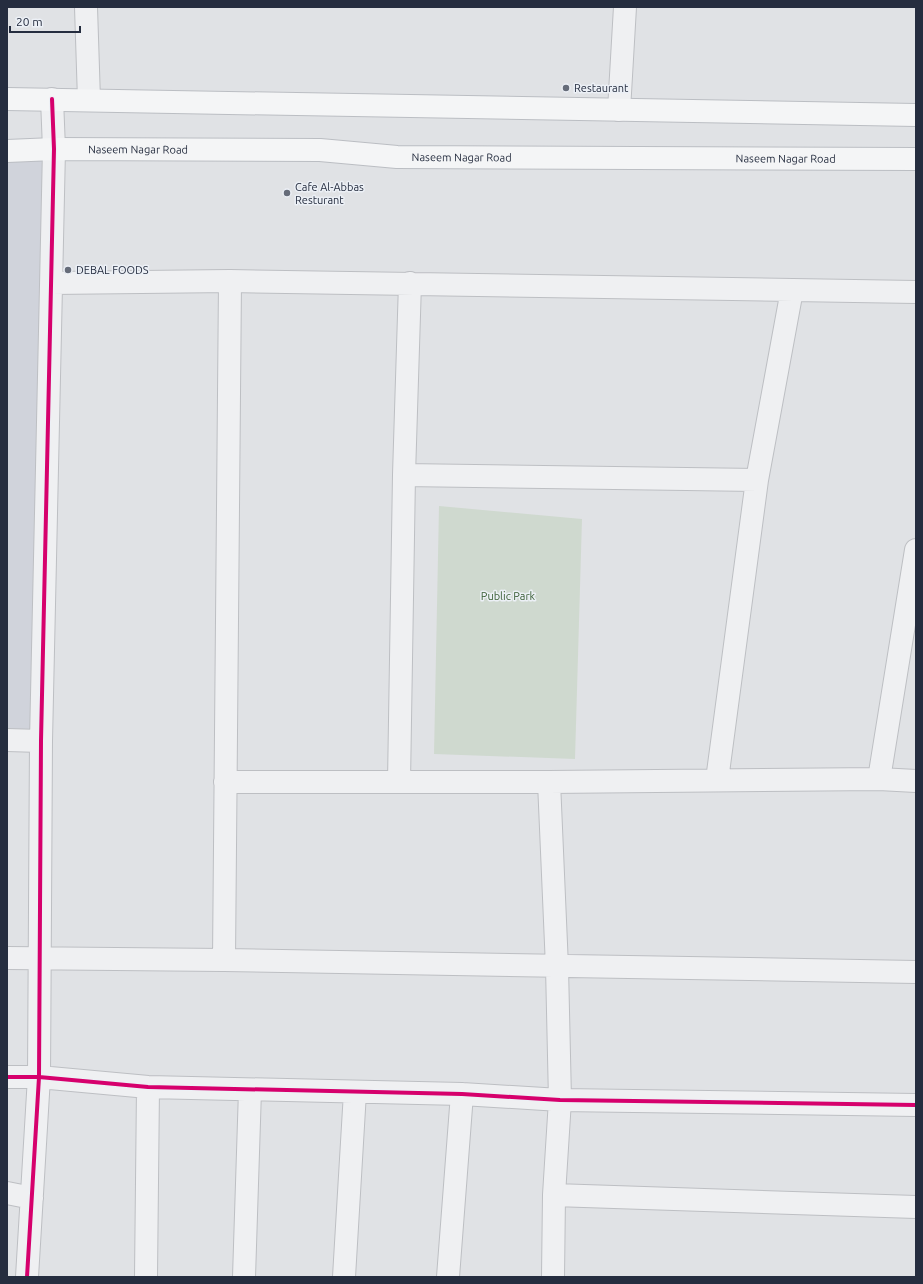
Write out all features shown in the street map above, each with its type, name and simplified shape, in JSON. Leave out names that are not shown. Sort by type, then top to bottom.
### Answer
[{"type":"main road","points":[[7,99],[916,116]]},
{"type":"main road","name":"Naseem Nagar Road","points":[[7,151],[54,148],[320,150],[397,157],[916,159]]},
{"type":"street","points":[[86,7],[89,100]]},
{"type":"street","points":[[619,110],[625,7]]},
{"type":"street","points":[[27,1277],[39,1077],[41,959],[41,741],[54,148],[52,100]]},
{"type":"street","points":[[52,282],[230,280],[916,292]]},
{"type":"street","points":[[224,960],[230,280]]},
{"type":"street","points":[[399,782],[404,475],[410,283]]},
{"type":"street","points":[[717,780],[756,480],[792,290]]},
{"type":"street","points":[[404,475],[756,480]]},
{"type":"street","points":[[879,779],[916,550]]},
{"type":"street","points":[[7,740],[41,741]]},
{"type":"street","points":[[225,782],[549,782],[879,779],[916,781]]},
{"type":"street","points":[[549,782],[558,967],[560,1100],[554,1195],[553,1277]]},
{"type":"street","points":[[7,958],[224,960],[558,967],[916,972]]},
{"type":"street","points":[[7,1077],[39,1077],[148,1087],[462,1094],[560,1100],[916,1106]]},
{"type":"street","points":[[146,1277],[148,1087]]},
{"type":"street","points":[[244,1277],[250,1090]]},
{"type":"street","points":[[344,1277],[355,1092]]},
{"type":"street","points":[[448,1277],[462,1094]]},
{"type":"street","points":[[7,1193],[32,1198]]},
{"type":"street","points":[[554,1195],[916,1208]]},
{"type":"shaded area","points":[[54,149],[41,741],[7,740],[7,151]]},
{"type":"green space","name":"Public Park","points":[[439,506],[582,519],[575,759],[434,754]]},
{"type":"cycle path","points":[[27,1277],[39,1077],[41,741],[54,149],[52,99]]},
{"type":"cycle path","points":[[7,1077],[39,1077],[148,1087],[462,1094],[560,1100],[916,1105]]},
{"type":"place","name":"Restaurant","points":[[566,88]]},
{"type":"place","name":"Cafe Al-Abbas Resturant","points":[[287,193]]},
{"type":"place","name":"DEBAL FOODS","points":[[68,270]]}]
